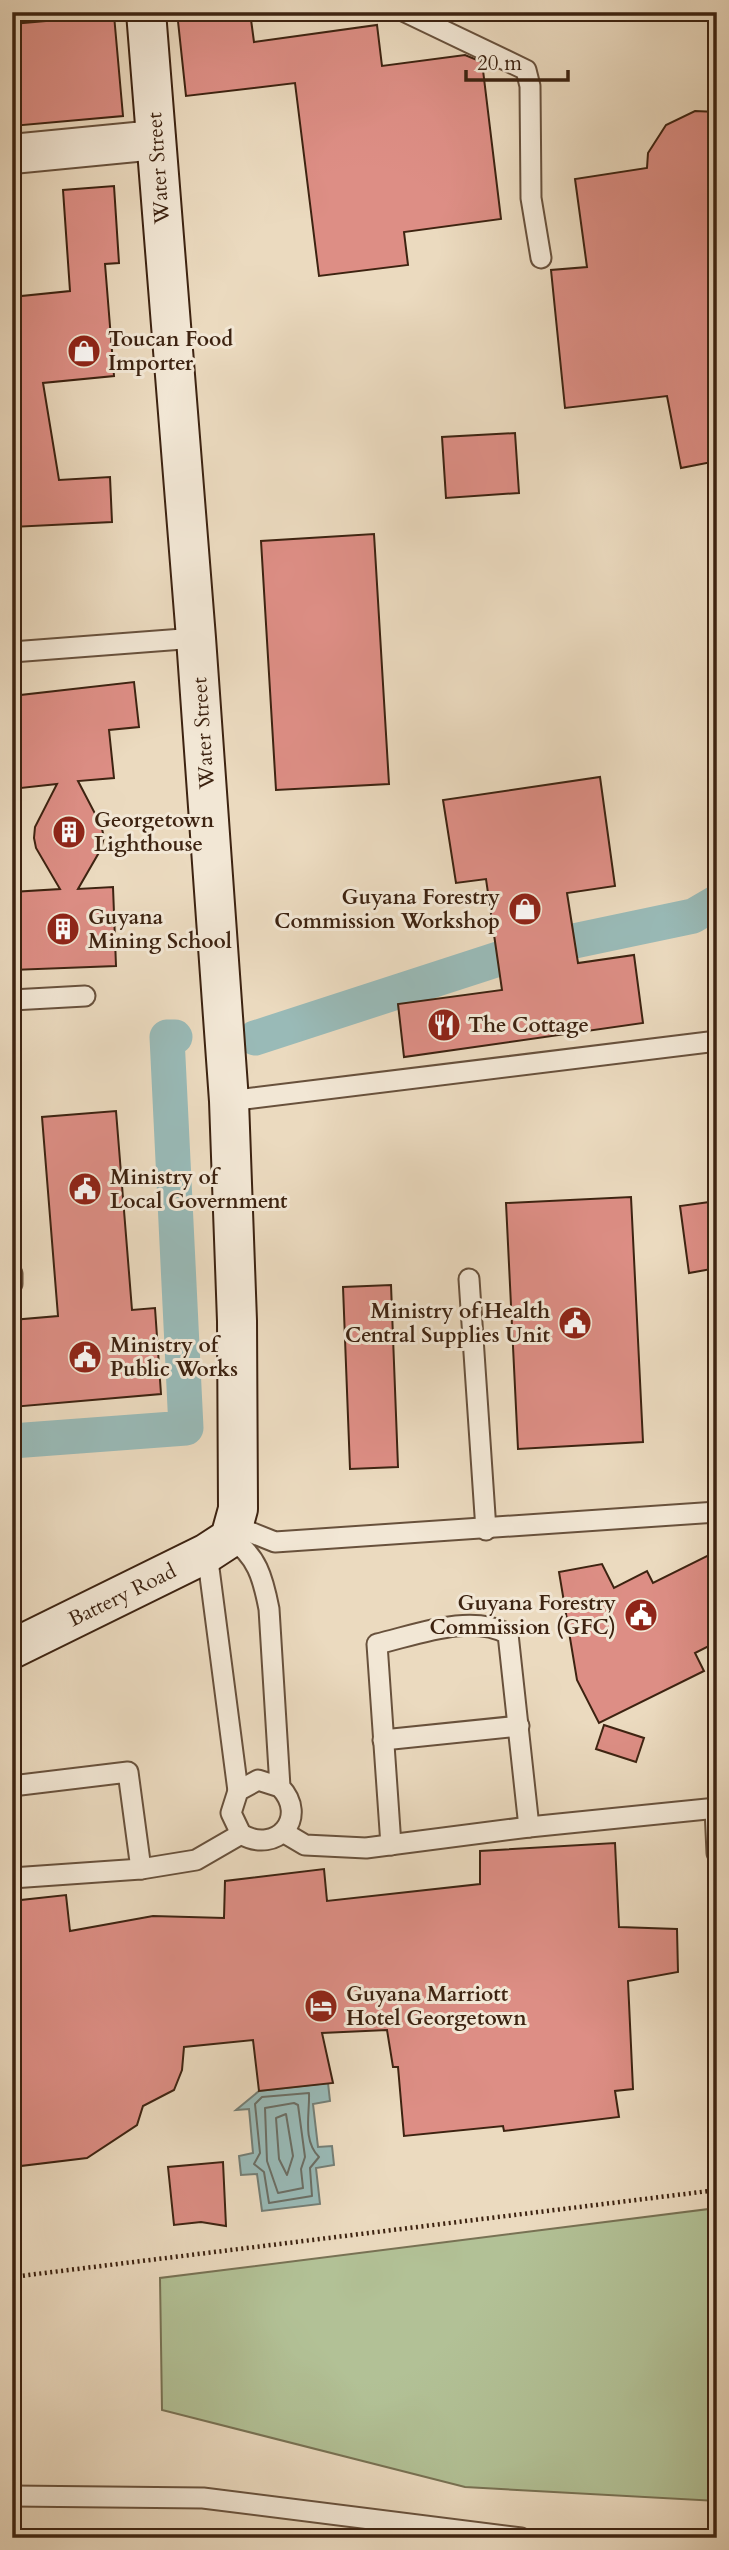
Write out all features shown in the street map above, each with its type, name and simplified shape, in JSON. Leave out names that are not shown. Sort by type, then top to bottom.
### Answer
[{"type":"street","name":"Water Street","points":[[146,12],[196,638],[229,1101],[237,1321],[238,1509],[224,1539]]},
{"type":"street","points":[[12,154],[156,140]]},
{"type":"street","name":"Battery Road","points":[[12,1649],[224,1539]]},
{"type":"lane","points":[[405,12],[526,70],[530,86],[531,198],[541,258]]},
{"type":"lane","points":[[12,652],[196,638]]},
{"type":"lane","points":[[12,1000],[85,996]]},
{"type":"lane","points":[[229,1101],[717,1041]]},
{"type":"lane","points":[[12,1274],[12,1284]]},
{"type":"lane","points":[[469,1279],[486,1530]]},
{"type":"lane","points":[[224,1539],[275,1542],[717,1513]]},
{"type":"lane","points":[[224,1539],[246,1548],[264,1581],[269,1609],[280,1787],[290,1800],[292,1809],[291,1818],[283,1832],[262,1841],[241,1834],[231,1813],[238,1791],[224,1539]]},
{"type":"lane","points":[[391,1845],[377,1644],[455,1626],[498,1628],[509,1634],[529,1827]]},
{"type":"lane","points":[[383,1740],[519,1726]]},
{"type":"lane","points":[[12,1786],[128,1772],[141,1869]]},
{"type":"lane","points":[[238,1791],[258,1780],[280,1787]]},
{"type":"lane","points":[[283,1832],[305,1845],[366,1848],[529,1827],[716,1808],[717,1853]]},
{"type":"lane","points":[[12,1878],[141,1869],[196,1860],[241,1834]]},
{"type":"lane","points":[[12,2496],[203,2498],[521,2538]]},
{"type":"path","points":[[12,2277],[717,2190]]},
{"type":"green space","points":[[717,2208],[717,2501],[465,2487],[162,2410],[160,2278]]},
{"type":"water","points":[[328,2083],[330,2101],[313,2104],[318,2147],[332,2146],[334,2165],[316,2168],[320,2204],[262,2211],[257,2174],[241,2175],[239,2156],[253,2153],[249,2109],[236,2110],[259,2091]]},
{"type":"building","points":[[177,12],[250,12],[254,42],[377,25],[382,66],[465,55],[482,62],[501,219],[404,232],[408,265],[319,276],[295,83],[186,96]]},
{"type":"building","points":[[114,15],[123,116],[12,126],[12,24]]},
{"type":"building","points":[[695,111],[717,112],[717,234],[709,234],[717,302],[717,461],[681,468],[667,396],[565,408],[551,270],[587,267],[575,179],[647,168],[648,153],[666,125]]},
{"type":"building","points":[[114,186],[119,263],[105,264],[114,376],[43,383],[59,480],[110,477],[112,522],[12,527],[12,297],[70,291],[63,190]]},
{"type":"building","points":[[515,433],[519,493],[446,498],[442,437]]},
{"type":"building","points":[[374,534],[389,784],[276,790],[261,541]]},
{"type":"building","points":[[134,682],[139,727],[109,730],[114,778],[78,781],[101,825],[104,837],[101,849],[78,889],[113,887],[116,966],[12,970],[12,892],[60,889],[36,848],[34,838],[35,827],[57,784],[12,789],[12,696]]},
{"type":"building","points":[[600,777],[615,886],[567,893],[578,963],[634,955],[643,1023],[404,1057],[398,1004],[502,990],[486,879],[456,883],[443,800]]},
{"type":"building","points":[[116,1111],[132,1310],[155,1308],[161,1394],[12,1407],[12,1320],[58,1316],[42,1117]]},
{"type":"building","name":"Ministry of Health Central Supplies Unit","points":[[631,1197],[643,1442],[518,1449],[506,1203]]},
{"type":"building","points":[[717,1201],[717,1268],[689,1273],[680,1206]]},
{"type":"building","points":[[391,1285],[398,1467],[350,1469],[343,1287]]},
{"type":"building","name":"Guyana Forestry Commission (GFC)","points":[[717,1551],[717,1642],[695,1653],[704,1671],[599,1723],[577,1680],[559,1572],[602,1564],[614,1588],[647,1571],[653,1583]]},
{"type":"building","points":[[604,1725],[644,1738],[636,1762],[596,1749]]},
{"type":"building","name":"Guyana Marriott Hotel Georgetown","points":[[615,1843],[619,1927],[677,1929],[678,1972],[628,1981],[633,2089],[615,2091],[619,2117],[504,2131],[503,2126],[404,2136],[398,2067],[393,2067],[387,2030],[322,2033],[333,2083],[259,2091],[253,2040],[184,2047],[182,2070],[174,2090],[143,2106],[137,2125],[87,2158],[12,2167],[12,1901],[66,1895],[70,1931],[153,1916],[224,1918],[225,1881],[324,1869],[327,1901],[480,1884],[480,1851]]},
{"type":"building","points":[[223,2162],[226,2226],[201,2222],[174,2225],[168,2167]]},
{"type":"waterway","points":[[255,1038],[517,953],[693,916],[717,902]]},
{"type":"waterway","points":[[12,1441],[186,1428],[167,1037],[175,1037]]},
{"type":"place","name":"Toucan Food Importer","points":[[84,351]]},
{"type":"place","name":"Georgetown Lighthouse","points":[[69,832]]},
{"type":"place","name":"Guyana Forestry Commission Workshop","points":[[525,909]]},
{"type":"place","name":"Guyana Mining School","points":[[63,929]]},
{"type":"place","name":"The Cottage","points":[[444,1025]]},
{"type":"place","name":"Ministry of Local Government","points":[[85,1189]]},
{"type":"place","name":"Ministry of Health Central Supplies Unit","points":[[575,1323]]},
{"type":"place","name":"Ministry of Public Works","points":[[85,1357]]},
{"type":"place","name":"Guyana Forestry Commission (GFC)","points":[[641,1615]]},
{"type":"place","name":"Guyana Marriott Hotel Georgetown","points":[[321,2006]]}]
